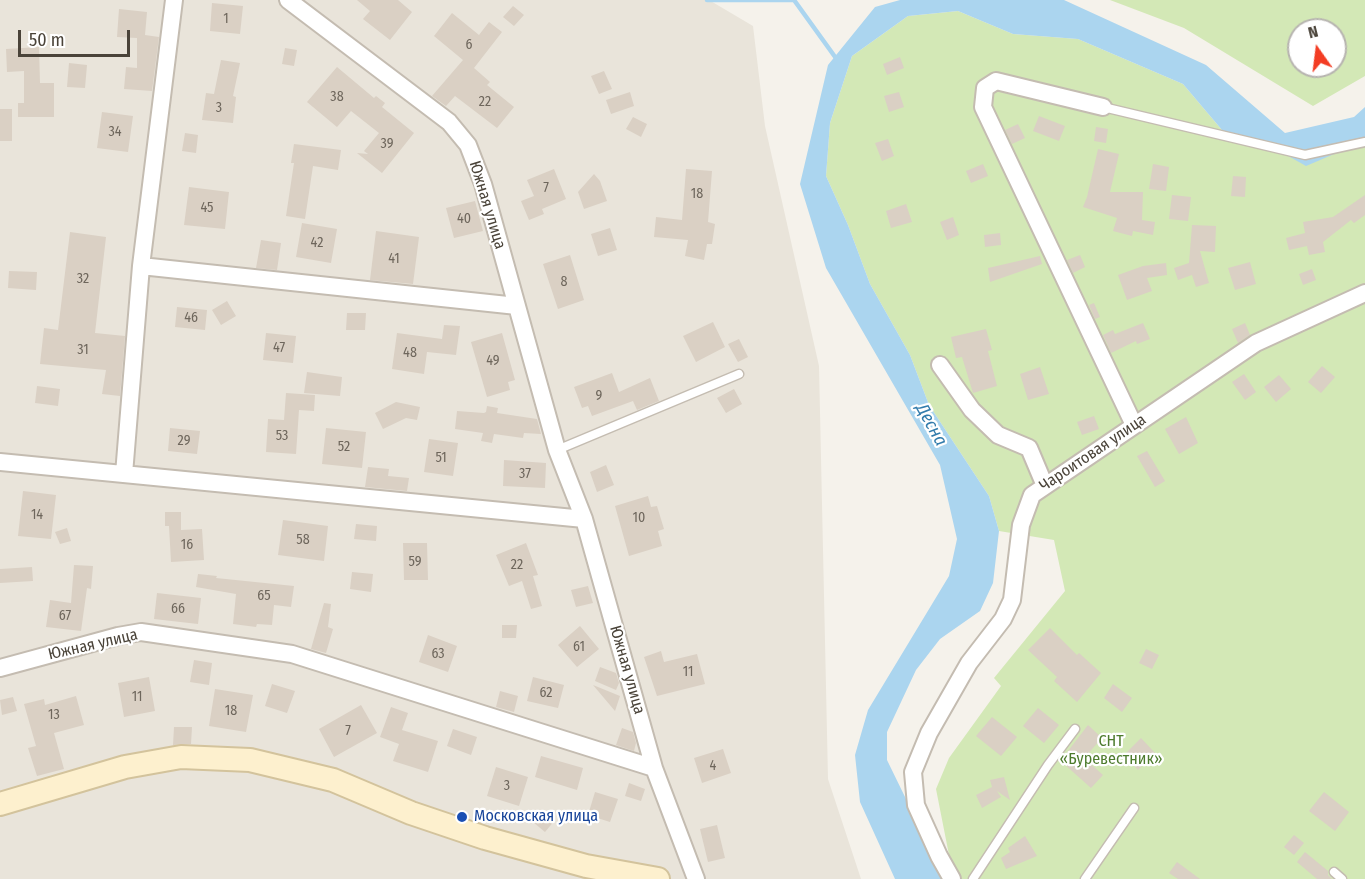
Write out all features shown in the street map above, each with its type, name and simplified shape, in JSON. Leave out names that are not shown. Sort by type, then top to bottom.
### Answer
[{"type":"street","points":[[124,474],[141,266],[174,0]]},
{"type":"street","name":"Южная улица","points":[[288,0],[449,122],[468,145],[483,183],[557,450],[584,519],[654,768]]},
{"type":"street","points":[[1103,107],[996,81],[985,88],[983,106],[1134,425]]},
{"type":"street","points":[[141,266],[517,306]]},
{"type":"street","name":"Чароитовая улица","points":[[952,879],[916,805],[913,772],[929,733],[957,683],[969,663],[1003,619],[1012,600],[1022,525],[1032,495],[1256,343],[1365,293]]},
{"type":"street","points":[[940,365],[972,410],[998,435],[1029,448],[1045,486]]},
{"type":"street","points":[[0,462],[584,519]]},
{"type":"street","name":"Южная улица","points":[[0,668],[118,636],[141,632],[292,654],[654,768]]},
{"type":"street","points":[[0,804],[125,767],[181,757],[250,760],[333,780],[411,813],[484,838],[586,866],[658,879]]},
{"type":"street","points":[[654,768],[696,879]]},
{"type":"lane","points":[[1103,107],[1305,155],[1365,142]]},
{"type":"lane","points":[[557,450],[739,374]]},
{"type":"lane","points":[[973,879],[1048,765],[1075,729]]},
{"type":"lane","points":[[1085,879],[1134,808]]},
{"type":"lane","points":[[1334,872],[1342,879]]},
{"type":"shaded area","points":[[0,0],[709,0],[753,26],[765,126],[819,366],[828,779],[861,879],[0,879]]},
{"type":"green space","points":[[1110,0],[1365,0],[1365,76],[1313,106],[1184,28]]},
{"type":"green space","name":"СНТ «Буревестник»","points":[[958,11],[1013,34],[1078,39],[1183,84],[1222,130],[1365,141],[1365,879],[961,879],[949,855],[936,789],[949,758],[1001,686],[994,678],[1065,591],[1054,540],[999,531],[989,496],[929,405],[910,355],[870,284],[848,225],[826,176],[830,123],[852,56],[908,16]]},
{"type":"water","name":"Десна","points":[[900,0],[1064,0],[1206,65],[1285,133],[1354,117],[1365,107],[1365,141],[1306,166],[1274,148],[1222,130],[1183,84],[1078,39],[1013,34],[958,11],[908,16],[852,56],[830,123],[826,176],[848,225],[870,284],[910,355],[929,405],[989,496],[999,531],[993,583],[980,611],[940,639],[916,670],[887,732],[887,760],[945,879],[895,879],[860,802],[855,755],[868,710],[949,576],[957,539],[940,465],[826,268],[800,184],[828,65],[875,7]]},
{"type":"building","points":[[357,0],[398,0],[412,12],[390,40],[363,19],[370,11]]},
{"type":"building","points":[[212,3],[243,6],[240,34],[210,31]]},
{"type":"building","points":[[513,6],[524,15],[514,26],[503,17]]},
{"type":"building","points":[[119,9],[147,12],[145,35],[159,37],[152,91],[124,89],[126,67],[137,68],[137,38],[117,37]]},
{"type":"building","points":[[452,13],[479,35],[489,22],[502,32],[474,68],[490,82],[487,85],[514,107],[497,128],[455,96],[446,106],[432,96],[463,60],[434,36]]},
{"type":"building","points":[[39,47],[40,83],[54,83],[54,117],[18,117],[18,103],[24,103],[24,71],[7,72],[6,49]]},
{"type":"building","points":[[285,48],[297,50],[294,66],[282,64]]},
{"type":"building","points":[[900,57],[904,68],[887,75],[883,64]]},
{"type":"building","points":[[221,60],[240,63],[233,96],[236,97],[233,123],[202,120],[206,93],[214,94]]},
{"type":"building","points":[[69,63],[87,65],[85,88],[67,87]]},
{"type":"building","points":[[337,67],[374,98],[376,96],[385,103],[382,107],[414,133],[382,173],[357,153],[368,154],[364,151],[379,133],[351,111],[337,127],[307,102]]},
{"type":"building","points":[[604,71],[612,89],[599,94],[591,76]]},
{"type":"building","points":[[630,92],[634,106],[611,114],[606,100]]},
{"type":"building","points":[[899,92],[904,107],[889,112],[884,96]]},
{"type":"building","points":[[0,109],[12,109],[12,141],[0,141]]},
{"type":"building","points":[[102,112],[133,116],[128,152],[97,148]]},
{"type":"building","points":[[1039,116],[1065,126],[1059,141],[1033,131]]},
{"type":"building","points":[[633,117],[647,124],[641,137],[626,129]]},
{"type":"building","points":[[1018,124],[1025,138],[1012,144],[1005,130]]},
{"type":"building","points":[[1096,127],[1108,129],[1106,143],[1094,141]]},
{"type":"building","points":[[185,133],[198,135],[196,153],[182,151]]},
{"type":"building","points":[[888,139],[894,156],[882,161],[875,143]]},
{"type":"building","points":[[294,144],[341,150],[338,170],[313,166],[305,219],[286,216],[294,163],[291,163]]},
{"type":"building","points":[[1098,149],[1119,154],[1110,192],[1143,192],[1142,220],[1155,222],[1153,235],[1133,231],[1132,236],[1113,231],[1117,218],[1083,207]]},
{"type":"building","points":[[983,164],[988,176],[971,183],[966,171]]},
{"type":"building","points":[[1153,164],[1169,167],[1166,191],[1149,189]]},
{"type":"building","points":[[554,169],[566,199],[542,209],[544,214],[529,220],[521,201],[534,196],[527,180]]},
{"type":"building","points":[[686,169],[712,171],[708,222],[715,224],[712,244],[707,244],[704,260],[685,256],[688,240],[654,237],[656,217],[682,220]]},
{"type":"building","points":[[594,174],[600,181],[607,201],[584,209],[578,192]]},
{"type":"building","points":[[1233,176],[1246,177],[1245,197],[1231,196]]},
{"type":"building","points":[[189,187],[229,192],[225,229],[184,225]]},
{"type":"building","points":[[1172,195],[1191,197],[1188,221],[1169,219]]},
{"type":"building","points":[[1365,195],[1365,215],[1354,223],[1351,220],[1323,242],[1325,252],[1309,255],[1307,246],[1289,250],[1286,238],[1305,233],[1303,222],[1333,217]]},
{"type":"building","points":[[475,201],[483,231],[454,238],[446,208]]},
{"type":"building","points":[[906,204],[912,222],[891,228],[886,211]]},
{"type":"building","points":[[953,217],[959,235],[947,240],[940,222]]},
{"type":"building","points":[[302,223],[337,229],[331,263],[296,257]]},
{"type":"building","points":[[1192,225],[1216,226],[1215,252],[1200,251],[1209,283],[1196,287],[1192,275],[1178,280],[1174,268],[1189,263]]},
{"type":"building","points":[[610,228],[617,250],[598,256],[591,234]]},
{"type":"building","points":[[376,231],[419,237],[413,284],[370,280]]},
{"type":"building","points":[[70,232],[106,237],[95,333],[125,336],[120,396],[102,394],[106,370],[40,364],[44,328],[58,330]]},
{"type":"building","points":[[1000,233],[1001,245],[985,247],[984,235]]},
{"type":"building","points":[[261,240],[281,243],[277,270],[256,268]]},
{"type":"building","points":[[570,255],[584,300],[558,309],[543,264]]},
{"type":"building","points":[[1080,255],[1085,267],[1073,273],[1067,260]]},
{"type":"building","points":[[1040,256],[1042,264],[990,282],[988,268]]},
{"type":"building","points":[[1250,262],[1256,284],[1235,290],[1228,268]]},
{"type":"building","points":[[1166,263],[1167,275],[1147,278],[1152,291],[1127,300],[1118,275],[1143,266]]},
{"type":"building","points":[[1312,269],[1316,280],[1303,285],[1299,274]]},
{"type":"building","points":[[9,271],[37,272],[36,290],[8,288]]},
{"type":"building","points":[[227,301],[236,316],[221,325],[212,310]]},
{"type":"building","points":[[1094,303],[1100,317],[1095,319],[1089,305]]},
{"type":"building","points":[[177,307],[207,310],[205,330],[175,327]]},
{"type":"building","points":[[347,313],[366,313],[365,330],[346,330]]},
{"type":"building","points":[[713,322],[725,347],[696,362],[683,336]]},
{"type":"building","points":[[1143,323],[1150,339],[1137,344],[1136,341],[1111,353],[1103,335],[1113,330],[1115,334]]},
{"type":"building","points":[[1245,323],[1250,335],[1238,343],[1232,329]]},
{"type":"building","points":[[444,325],[460,326],[456,355],[427,352],[424,374],[392,369],[397,333],[442,339]]},
{"type":"building","points":[[986,329],[992,350],[988,351],[997,386],[973,393],[962,357],[956,358],[951,337]]},
{"type":"building","points":[[266,333],[296,336],[293,363],[263,360]]},
{"type":"building","points":[[502,333],[515,380],[508,382],[510,390],[487,397],[471,342]]},
{"type":"building","points":[[739,339],[748,357],[738,362],[728,344]]},
{"type":"building","points":[[1322,366],[1335,377],[1321,393],[1308,382]]},
{"type":"building","points":[[1040,367],[1049,394],[1028,400],[1020,374]]},
{"type":"building","points":[[307,372],[342,377],[340,396],[304,393]]},
{"type":"building","points":[[612,373],[619,392],[650,378],[659,401],[637,410],[633,401],[592,416],[588,406],[582,408],[574,387]]},
{"type":"building","points":[[1244,374],[1256,392],[1245,400],[1232,382]]},
{"type":"building","points":[[1279,375],[1291,389],[1276,402],[1264,387]]},
{"type":"building","points":[[37,386],[60,389],[58,406],[35,403]]},
{"type":"building","points":[[734,389],[742,404],[726,413],[717,398]]},
{"type":"building","points":[[286,393],[315,395],[314,411],[299,410],[296,454],[266,452],[268,419],[284,420]]},
{"type":"building","points":[[396,402],[420,407],[417,420],[406,418],[383,429],[375,413]]},
{"type":"building","points":[[487,406],[498,408],[497,413],[537,419],[541,434],[524,433],[523,438],[494,434],[492,443],[481,441],[483,433],[455,429],[457,411],[484,413]]},
{"type":"building","points":[[1094,416],[1099,429],[1082,435],[1077,422]]},
{"type":"building","points":[[1186,417],[1198,443],[1179,454],[1165,429]]},
{"type":"building","points":[[170,428],[200,431],[197,454],[168,451]]},
{"type":"building","points":[[326,428],[366,432],[362,468],[322,464]]},
{"type":"building","points":[[429,439],[458,443],[453,476],[424,472]]},
{"type":"building","points":[[1147,451],[1165,481],[1155,487],[1137,456]]},
{"type":"building","points":[[504,460],[546,463],[545,488],[503,486]]},
{"type":"building","points":[[606,465],[614,485],[597,492],[590,472]]},
{"type":"building","points":[[368,467],[389,469],[388,476],[409,478],[407,491],[365,487]]},
{"type":"building","points":[[23,491],[56,495],[51,539],[18,536]]},
{"type":"building","points":[[648,496],[651,507],[657,506],[664,529],[658,531],[662,546],[629,556],[615,506]]},
{"type":"building","points":[[165,512],[181,512],[181,530],[202,529],[204,560],[171,562],[169,526],[165,526]]},
{"type":"building","points":[[283,520],[328,526],[324,561],[278,555]]},
{"type":"building","points":[[356,524],[377,526],[376,541],[354,539]]},
{"type":"building","points":[[67,528],[71,541],[60,544],[55,532]]},
{"type":"building","points":[[403,543],[427,543],[428,580],[404,580]]},
{"type":"building","points":[[526,543],[538,575],[533,576],[542,606],[531,609],[522,581],[509,586],[496,555]]},
{"type":"building","points":[[74,565],[93,566],[91,589],[87,588],[81,631],[46,627],[50,600],[71,603]]},
{"type":"building","points":[[32,567],[33,581],[0,583],[0,569]]},
{"type":"building","points":[[352,572],[373,574],[371,592],[350,589]]},
{"type":"building","points":[[198,574],[294,586],[291,607],[274,605],[272,625],[257,624],[256,627],[233,624],[236,594],[196,587]]},
{"type":"building","points":[[588,586],[593,603],[576,607],[571,590]]},
{"type":"building","points":[[157,593],[201,598],[198,624],[154,619]]},
{"type":"building","points":[[324,603],[331,604],[328,627],[333,629],[326,653],[311,649]]},
{"type":"building","points":[[502,625],[517,625],[516,638],[502,638]]},
{"type":"building","points":[[580,626],[599,649],[577,667],[558,645]]},
{"type":"building","points":[[1050,628],[1077,655],[1079,653],[1101,673],[1077,702],[1054,681],[1057,677],[1028,650]]},
{"type":"building","points":[[428,635],[457,646],[448,672],[419,662]]},
{"type":"building","points":[[1146,649],[1159,655],[1152,669],[1139,663]]},
{"type":"building","points":[[661,651],[664,662],[697,654],[705,684],[657,696],[644,657]]},
{"type":"building","points":[[194,660],[212,663],[209,685],[190,682]]},
{"type":"building","points":[[600,667],[616,673],[619,683],[616,690],[595,681]]},
{"type":"building","points":[[149,677],[155,711],[124,717],[118,683]]},
{"type":"building","points":[[533,677],[564,685],[558,708],[527,701]]},
{"type":"building","points":[[272,684],[295,691],[287,713],[265,706]]},
{"type":"building","points":[[1113,684],[1132,698],[1122,712],[1104,698]]},
{"type":"building","points":[[593,685],[620,696],[615,711]]},
{"type":"building","points":[[215,689],[253,695],[246,732],[209,726]]},
{"type":"building","points":[[500,691],[518,696],[514,712],[496,707]]},
{"type":"building","points":[[76,696],[84,725],[54,733],[64,769],[37,776],[28,748],[36,746],[24,704],[44,699],[45,705]]},
{"type":"building","points":[[13,697],[17,711],[2,715],[0,700]]},
{"type":"building","points":[[361,705],[377,733],[334,757],[319,729]]},
{"type":"building","points":[[391,707],[408,713],[402,730],[438,741],[428,772],[393,761],[399,744],[380,737]]},
{"type":"building","points":[[1038,708],[1059,725],[1044,743],[1023,726]]},
{"type":"building","points":[[992,717],[1017,737],[1001,756],[976,736]]},
{"type":"building","points":[[1088,725],[1102,738],[1084,758],[1103,775],[1091,788],[1063,763],[1067,757],[1065,755]]},
{"type":"building","points":[[174,727],[192,727],[191,744],[173,745]]},
{"type":"building","points":[[622,728],[633,732],[636,743],[634,751],[616,745]]},
{"type":"building","points":[[453,729],[477,737],[471,755],[447,746]]},
{"type":"building","points":[[1141,738],[1155,753],[1138,770],[1124,755]]},
{"type":"building","points":[[723,749],[731,773],[702,783],[694,758]]},
{"type":"building","points":[[541,756],[583,768],[577,790],[535,777]]},
{"type":"building","points":[[496,767],[528,777],[519,806],[487,796]]},
{"type":"building","points":[[1004,777],[1010,800],[997,791],[1001,797],[982,808],[976,795],[992,787],[990,780]]},
{"type":"building","points":[[629,783],[645,789],[641,801],[625,796]]},
{"type":"building","points":[[595,792],[618,799],[610,822],[588,815]]},
{"type":"building","points":[[1324,792],[1349,812],[1335,831],[1309,811]]},
{"type":"building","points":[[543,810],[555,820],[545,832],[533,822]]},
{"type":"building","points":[[717,825],[725,858],[708,862],[700,829]]},
{"type":"building","points":[[1294,835],[1304,843],[1294,855],[1284,847]]},
{"type":"building","points":[[1025,836],[1037,856],[1006,869],[1001,858],[1010,852],[1008,848]]},
{"type":"building","points":[[1305,852],[1328,871],[1332,879],[1317,879],[1297,862]]},
{"type":"building","points":[[1177,862],[1200,879],[1178,879],[1169,873]]},
{"type":"waterway","points":[[707,0],[794,0],[838,61]]},
{"type":"place","name":"Московская улица","points":[[462,817]]}]
